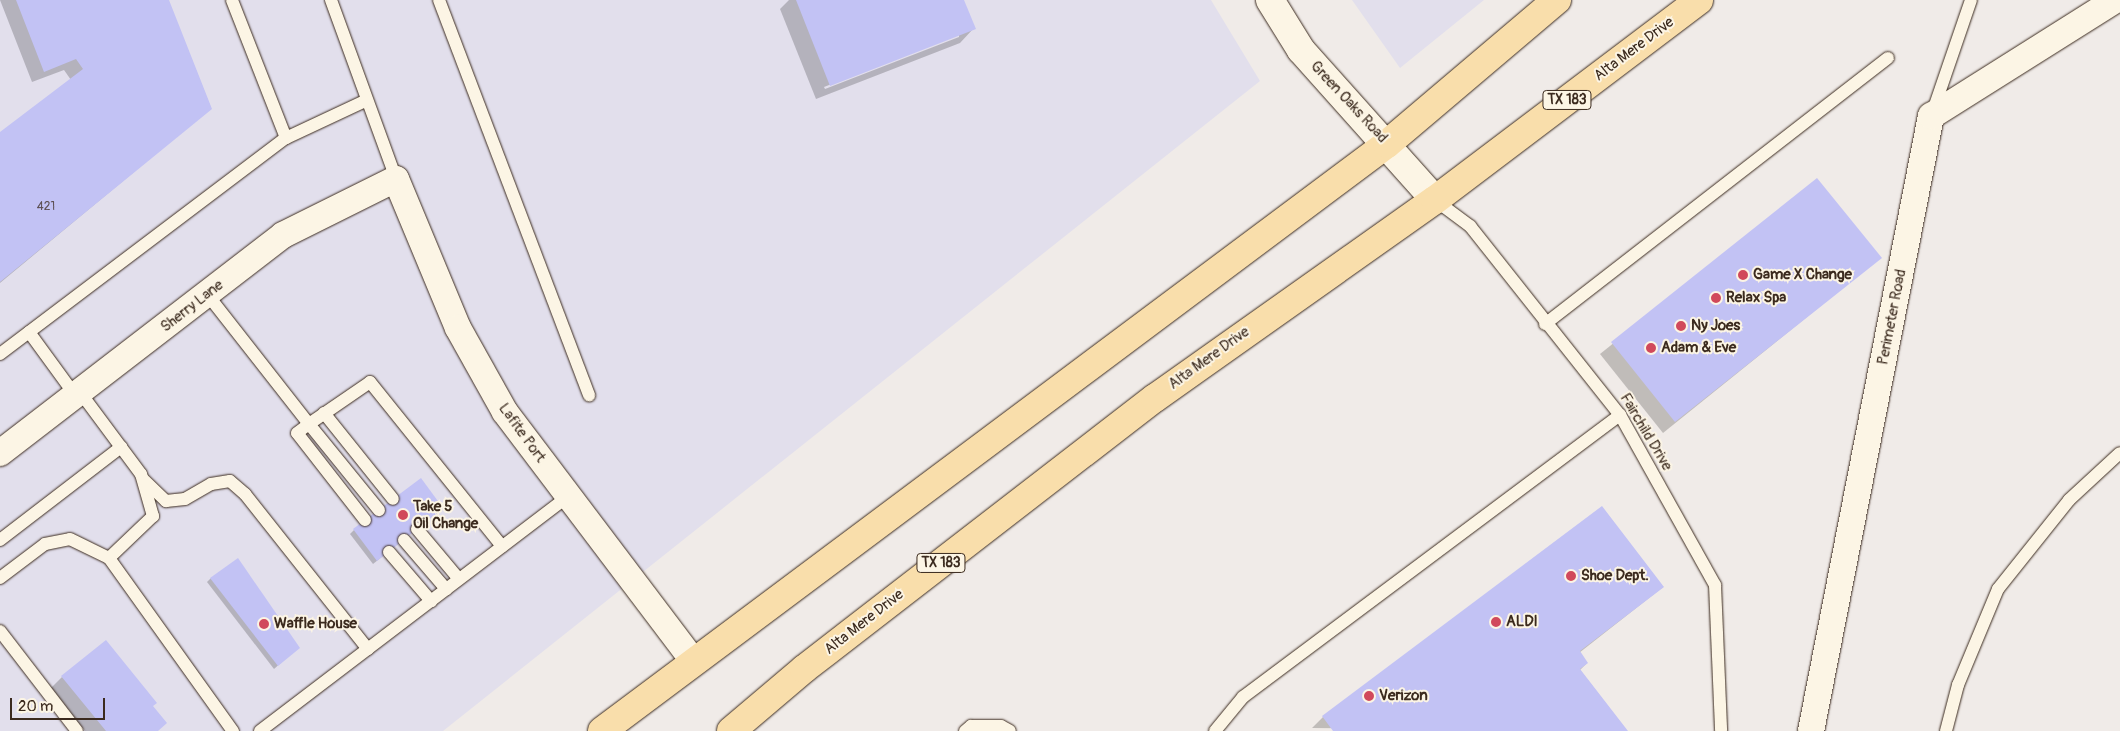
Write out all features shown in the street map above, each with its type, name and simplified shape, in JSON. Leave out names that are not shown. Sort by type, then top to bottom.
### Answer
[{"type":"main road","name":"Green Oaks Road","points":[[1270,0],[1301,50],[1387,144],[1435,200]]},
{"type":"main road","points":[[602,731],[693,661],[1387,144],[1557,0]]},
{"type":"main road","name":"Alta Mere Drive","points":[[731,731],[804,669],[1155,398],[1435,200],[1699,0]]},
{"type":"street","points":[[1931,116],[2114,0]]},
{"type":"street","name":"Perimeter Road","points":[[1811,731],[1931,116]]},
{"type":"street","name":"Sherry Lane","points":[[0,453],[284,235],[396,179]]},
{"type":"street","name":"Lafite Port","points":[[396,179],[458,328],[504,412],[693,661]]},
{"type":"lane","points":[[232,0],[286,138]]},
{"type":"lane","points":[[331,0],[396,179]]},
{"type":"lane","points":[[439,0],[589,395]]},
{"type":"lane","points":[[1931,116],[1971,0]]},
{"type":"lane","points":[[1545,324],[1888,58]]},
{"type":"lane","points":[[0,354],[286,138],[367,100]]},
{"type":"lane","name":"Fairchild Drive","points":[[1435,200],[1470,226],[1545,324],[1620,415],[1715,585],[1722,731]]},
{"type":"lane","points":[[207,294],[379,510]]},
{"type":"lane","points":[[29,332],[121,447],[143,479],[166,501],[185,499],[211,484],[230,481],[245,494],[368,649]]},
{"type":"lane","points":[[365,520],[297,433],[370,382],[502,546]]},
{"type":"lane","points":[[324,413],[393,499]]},
{"type":"lane","points":[[1215,731],[1243,697],[1620,415]]},
{"type":"lane","points":[[0,540],[121,447]]},
{"type":"lane","points":[[1946,731],[1958,685],[1998,589],[2069,500],[2120,453]]},
{"type":"lane","points":[[109,558],[153,516],[143,479]]},
{"type":"lane","points":[[260,731],[568,496]]},
{"type":"lane","points":[[417,529],[459,579]]},
{"type":"lane","points":[[0,578],[45,544],[70,539],[109,558],[233,731]]},
{"type":"lane","points":[[404,540],[446,589]]},
{"type":"lane","points":[[390,552],[431,600]]},
{"type":"lane","points":[[0,631],[77,731]]},
{"type":"lane","points":[[965,731],[972,726],[1001,726],[1010,731]]},
{"type":"shaded area","points":[[0,0],[1211,0],[1260,81],[443,731],[0,731]]},
{"type":"shaded area","points":[[1352,0],[1484,0],[1400,68]]},
{"type":"building","points":[[16,0],[169,0],[212,109],[0,282],[0,132],[83,69],[76,59],[44,72]]},
{"type":"building","points":[[796,0],[964,0],[976,29],[830,86]]},
{"type":"building","points":[[1817,178],[1882,258],[1675,422],[1611,342]]},
{"type":"building","name":"Take 5 Oil Change","points":[[421,478],[443,508],[377,561],[353,529]]},
{"type":"building","points":[[1602,506],[1664,587],[1580,651],[1588,663],[1580,669],[1628,731],[1333,731],[1322,716]]},
{"type":"building","name":"Waffle House","points":[[238,558],[300,648],[278,666],[210,578]]},
{"type":"building","points":[[106,640],[157,703],[153,706],[167,723],[158,731],[106,731],[61,676]]},
{"type":"place","name":"Game X Change","points":[[1743,275]]},
{"type":"place","name":"Relax Spa","points":[[1716,298]]},
{"type":"place","name":"Ny Joes","points":[[1681,326]]},
{"type":"place","name":"Adam & Eve","points":[[1651,348]]},
{"type":"place","name":"Take 5 Oil Change","points":[[403,515]]},
{"type":"place","name":"Shoe Dept.","points":[[1571,576]]},
{"type":"place","name":"ALDI","points":[[1496,622]]},
{"type":"place","name":"Waffle House","points":[[264,624]]},
{"type":"place","name":"Verizon","points":[[1369,696]]}]
